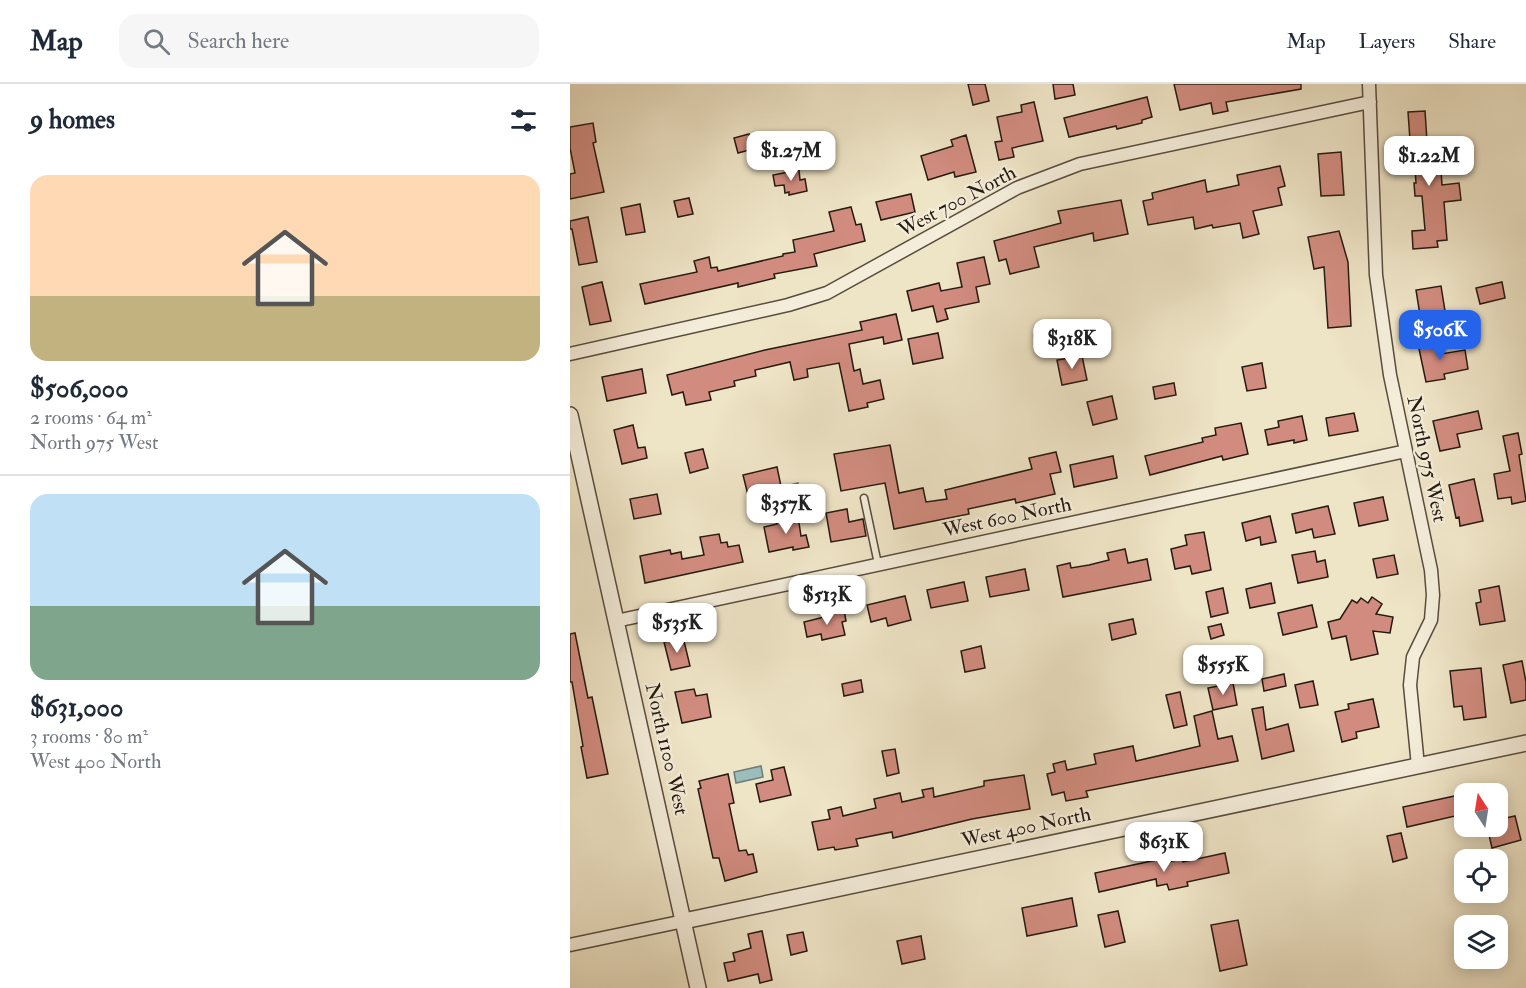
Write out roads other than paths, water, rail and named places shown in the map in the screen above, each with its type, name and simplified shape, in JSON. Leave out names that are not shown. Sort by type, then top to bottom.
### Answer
[{"type":"street","name":"North 975 West","points":[[1369,84],[1376,275],[1390,375],[1431,570],[1431,620],[1413,657],[1410,685],[1418,766]]},
{"type":"street","name":"West 700 North","points":[[570,354],[788,305],[827,293],[1017,188],[1080,164],[1370,102]]},
{"type":"street","name":"North 1100 West","points":[[570,415],[698,988]]},
{"type":"street","name":"West 600 North","points":[[616,621],[1406,451]]},
{"type":"street","name":"West 400 North","points":[[570,945],[1526,743]]},
{"type":"lane","points":[[864,498],[878,565]]},
{"type":"water","points":[[798,483],[804,510],[791,512],[786,486]]},
{"type":"water","points":[[761,766],[763,777],[736,783],[734,772]]}]
